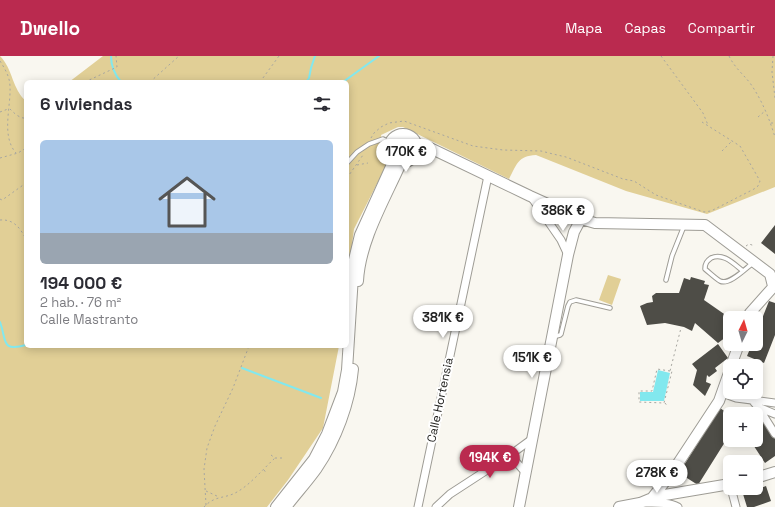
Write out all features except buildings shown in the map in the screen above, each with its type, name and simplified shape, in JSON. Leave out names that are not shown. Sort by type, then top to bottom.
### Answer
[{"type":"street","points":[[405,134],[414,139],[417,147],[417,152],[412,160],[408,162],[398,161],[388,152],[389,142],[396,135],[405,134]]},
{"type":"street","points":[[417,147],[430,148],[530,196],[595,224],[705,226],[754,262],[772,273],[774,286],[752,311]]},
{"type":"street","points":[[349,339],[354,260],[360,235],[398,161]]},
{"type":"street","points":[[286,507],[320,463],[334,438],[345,410],[350,393],[353,371],[358,277],[363,252],[398,161]]},
{"type":"street","name":"Calle Hortensia","points":[[418,507],[488,176]]},
{"type":"street","points":[[530,196],[561,240],[568,255]]},
{"type":"street","points":[[519,507],[568,255],[574,232],[581,219]]},
{"type":"street","points":[[276,507],[314,459],[327,434],[343,392],[347,370],[348,348]]},
{"type":"street","points":[[619,507],[648,501],[653,497],[671,474],[719,402],[723,390]]},
{"type":"street","points":[[722,393],[736,398],[775,403]]},
{"type":"street","points":[[752,400],[758,407]]},
{"type":"street","points":[[763,409],[775,414]]},
{"type":"street","points":[[763,415],[775,434]]},
{"type":"street","points":[[436,507],[450,494],[532,439]]},
{"type":"street","points":[[510,455],[525,472]]},
{"type":"street","points":[[763,476],[775,472]]},
{"type":"street","points":[[653,497],[723,485]]},
{"type":"street","points":[[733,495],[736,507]]},
{"type":"street","points":[[640,503],[666,504],[678,507]]},
{"type":"lane","points":[[349,161],[369,144],[383,139],[389,142]]},
{"type":"lane","points":[[666,280],[672,256],[684,225]]},
{"type":"lane","points":[[743,271],[720,256],[708,260],[705,266],[705,269],[722,282],[730,280],[743,271],[754,262]]},
{"type":"lane","points":[[552,337],[561,334],[570,302],[576,300],[610,308]]},
{"type":"path","points":[[89,80],[116,67],[116,56]]},
{"type":"path","points":[[152,80],[179,56]]},
{"type":"path","points":[[261,80],[279,56]]},
{"type":"path","points":[[661,56],[703,113],[708,126]]},
{"type":"path","points":[[729,56],[734,66],[749,82],[766,111],[775,137]]},
{"type":"path","points":[[773,56],[772,72],[775,98]]},
{"type":"path","points":[[0,61],[8,75],[10,86],[8,132],[11,145],[16,153]]},
{"type":"path","points":[[0,112],[9,108]]},
{"type":"path","points":[[9,108],[24,118]]},
{"type":"path","points":[[758,117],[766,111]]},
{"type":"path","points":[[349,175],[369,144],[374,133],[389,123],[404,122],[473,146],[503,150],[541,151],[566,157],[623,180],[638,183],[656,195],[704,212],[711,211],[754,189],[759,184],[759,179],[742,150],[736,143],[702,122]]},
{"type":"path","points":[[774,134],[775,129]]},
{"type":"path","points":[[722,151],[732,140]]},
{"type":"path","points":[[0,158],[24,149]]},
{"type":"path","points":[[356,165],[368,163]]},
{"type":"path","points":[[0,199],[2,200],[24,184]]},
{"type":"path","points":[[0,220],[10,221],[16,224],[24,235]]},
{"type":"path","points":[[664,403],[672,372],[670,371],[682,328]]},
{"type":"path","points":[[206,505],[204,469],[207,448],[248,348]]},
{"type":"path","points":[[668,408],[664,403],[638,402],[639,391],[652,391],[657,368],[670,371]]},
{"type":"path","points":[[271,455],[275,458],[282,458]]},
{"type":"path","points":[[204,507],[212,499],[228,496],[245,487],[275,458]]},
{"type":"path","points":[[263,469],[267,474]]},
{"type":"path","points":[[205,490],[220,497]]},
{"type":"shaded area","points":[[0,56],[8,67],[18,91],[24,99],[24,348],[339,348],[323,428],[288,480],[267,507],[0,507]]},
{"type":"shaded area","points":[[103,56],[775,56],[775,187],[707,214],[626,191],[536,155],[522,159],[516,165],[509,179],[403,127],[398,127],[381,135],[387,164],[354,229],[349,268],[349,80],[72,80]]},
{"type":"shaded area","points":[[608,275],[621,279],[612,305],[599,300]]},
{"type":"water","points":[[658,370],[670,373],[664,401],[640,401],[640,392],[653,392]]},
{"type":"waterway","points":[[111,56],[114,70],[120,80]]},
{"type":"waterway","points":[[308,80],[315,56]]},
{"type":"waterway","points":[[346,80],[379,56]]},
{"type":"waterway","points":[[0,322],[4,339],[8,346],[18,347],[24,346]]},
{"type":"waterway","points":[[242,368],[321,398]]}]
